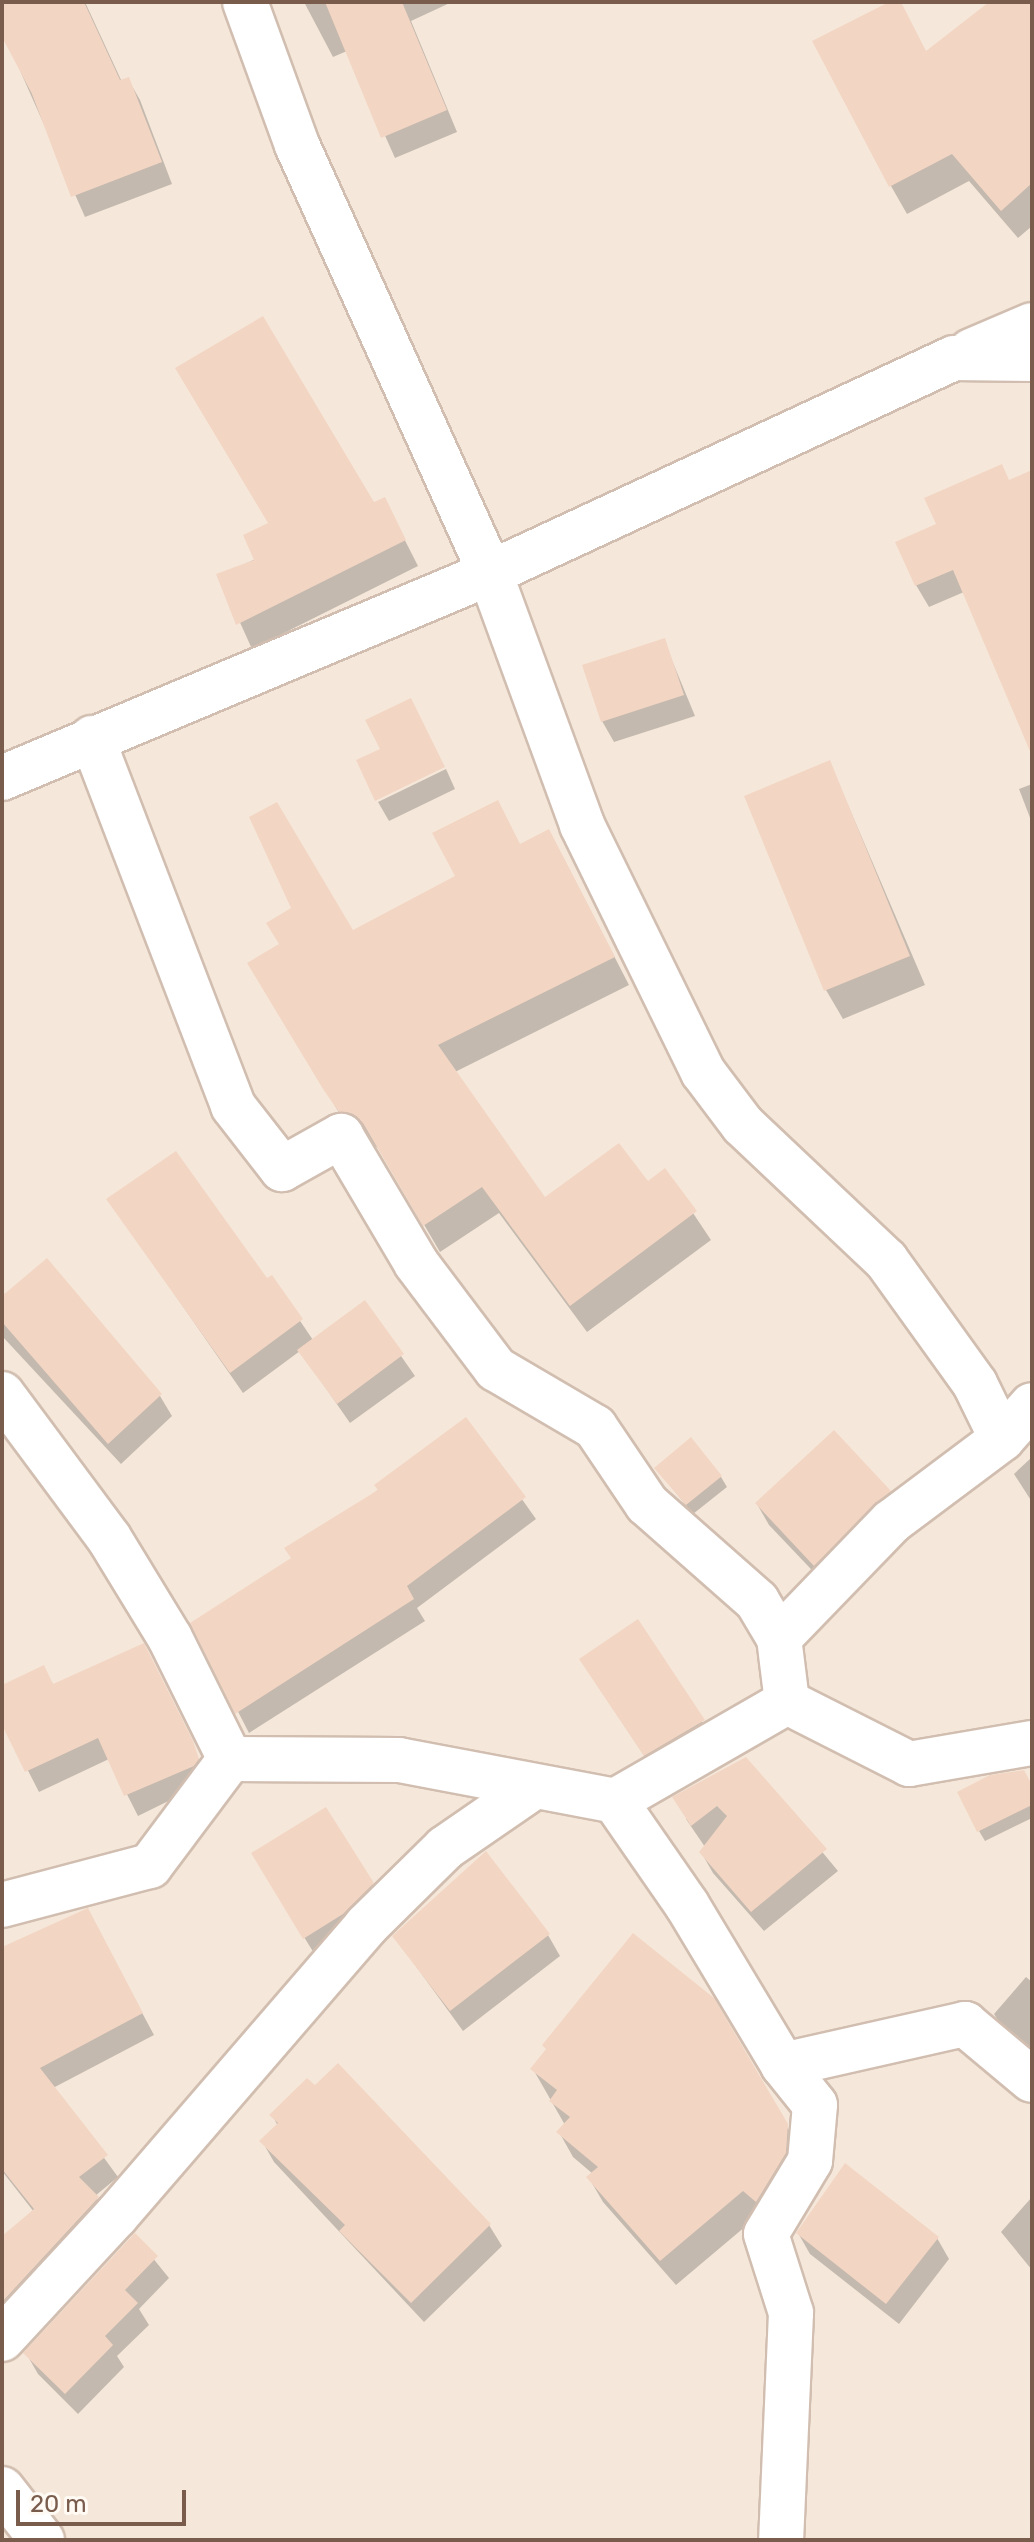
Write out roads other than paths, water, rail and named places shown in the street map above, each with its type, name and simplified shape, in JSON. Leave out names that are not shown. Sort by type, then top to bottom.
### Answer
[{"type":"street","points":[[245,2],[297,145],[490,573],[582,825],[703,1072],[743,1125],[886,1260],[975,1384],[1002,1439]]},
{"type":"street","points":[[2,778],[490,573],[954,358],[1032,325]]},
{"type":"street","points":[[954,358],[1032,359]]},
{"type":"street","points":[[92,738],[233,1106],[282,1169],[341,1136],[416,1263],[496,1369],[595,1427],[647,1504],[757,1601],[779,1638],[787,1702]]},
{"type":"street","points":[[2,1394],[109,1538],[170,1638],[230,1759]]},
{"type":"street","points":[[779,1638],[891,1522],[1002,1439],[1032,1405]]},
{"type":"street","points":[[787,1702],[909,1764],[1032,1743]]},
{"type":"street","points":[[230,1759],[399,1760],[532,1788],[615,1801],[787,1702]]},
{"type":"street","points":[[2,1905],[150,1866],[230,1759]]},
{"type":"street","points":[[2,2339],[116,2216],[366,1926],[445,1848],[532,1788]]},
{"type":"street","points":[[615,1801],[687,1905],[783,2065],[815,2105],[810,2161],[766,2234],[791,2313],[781,2540]]},
{"type":"street","points":[[783,2065],[965,2024],[1032,2080]]},
{"type":"street","points":[[2,2489],[42,2540]]}]
